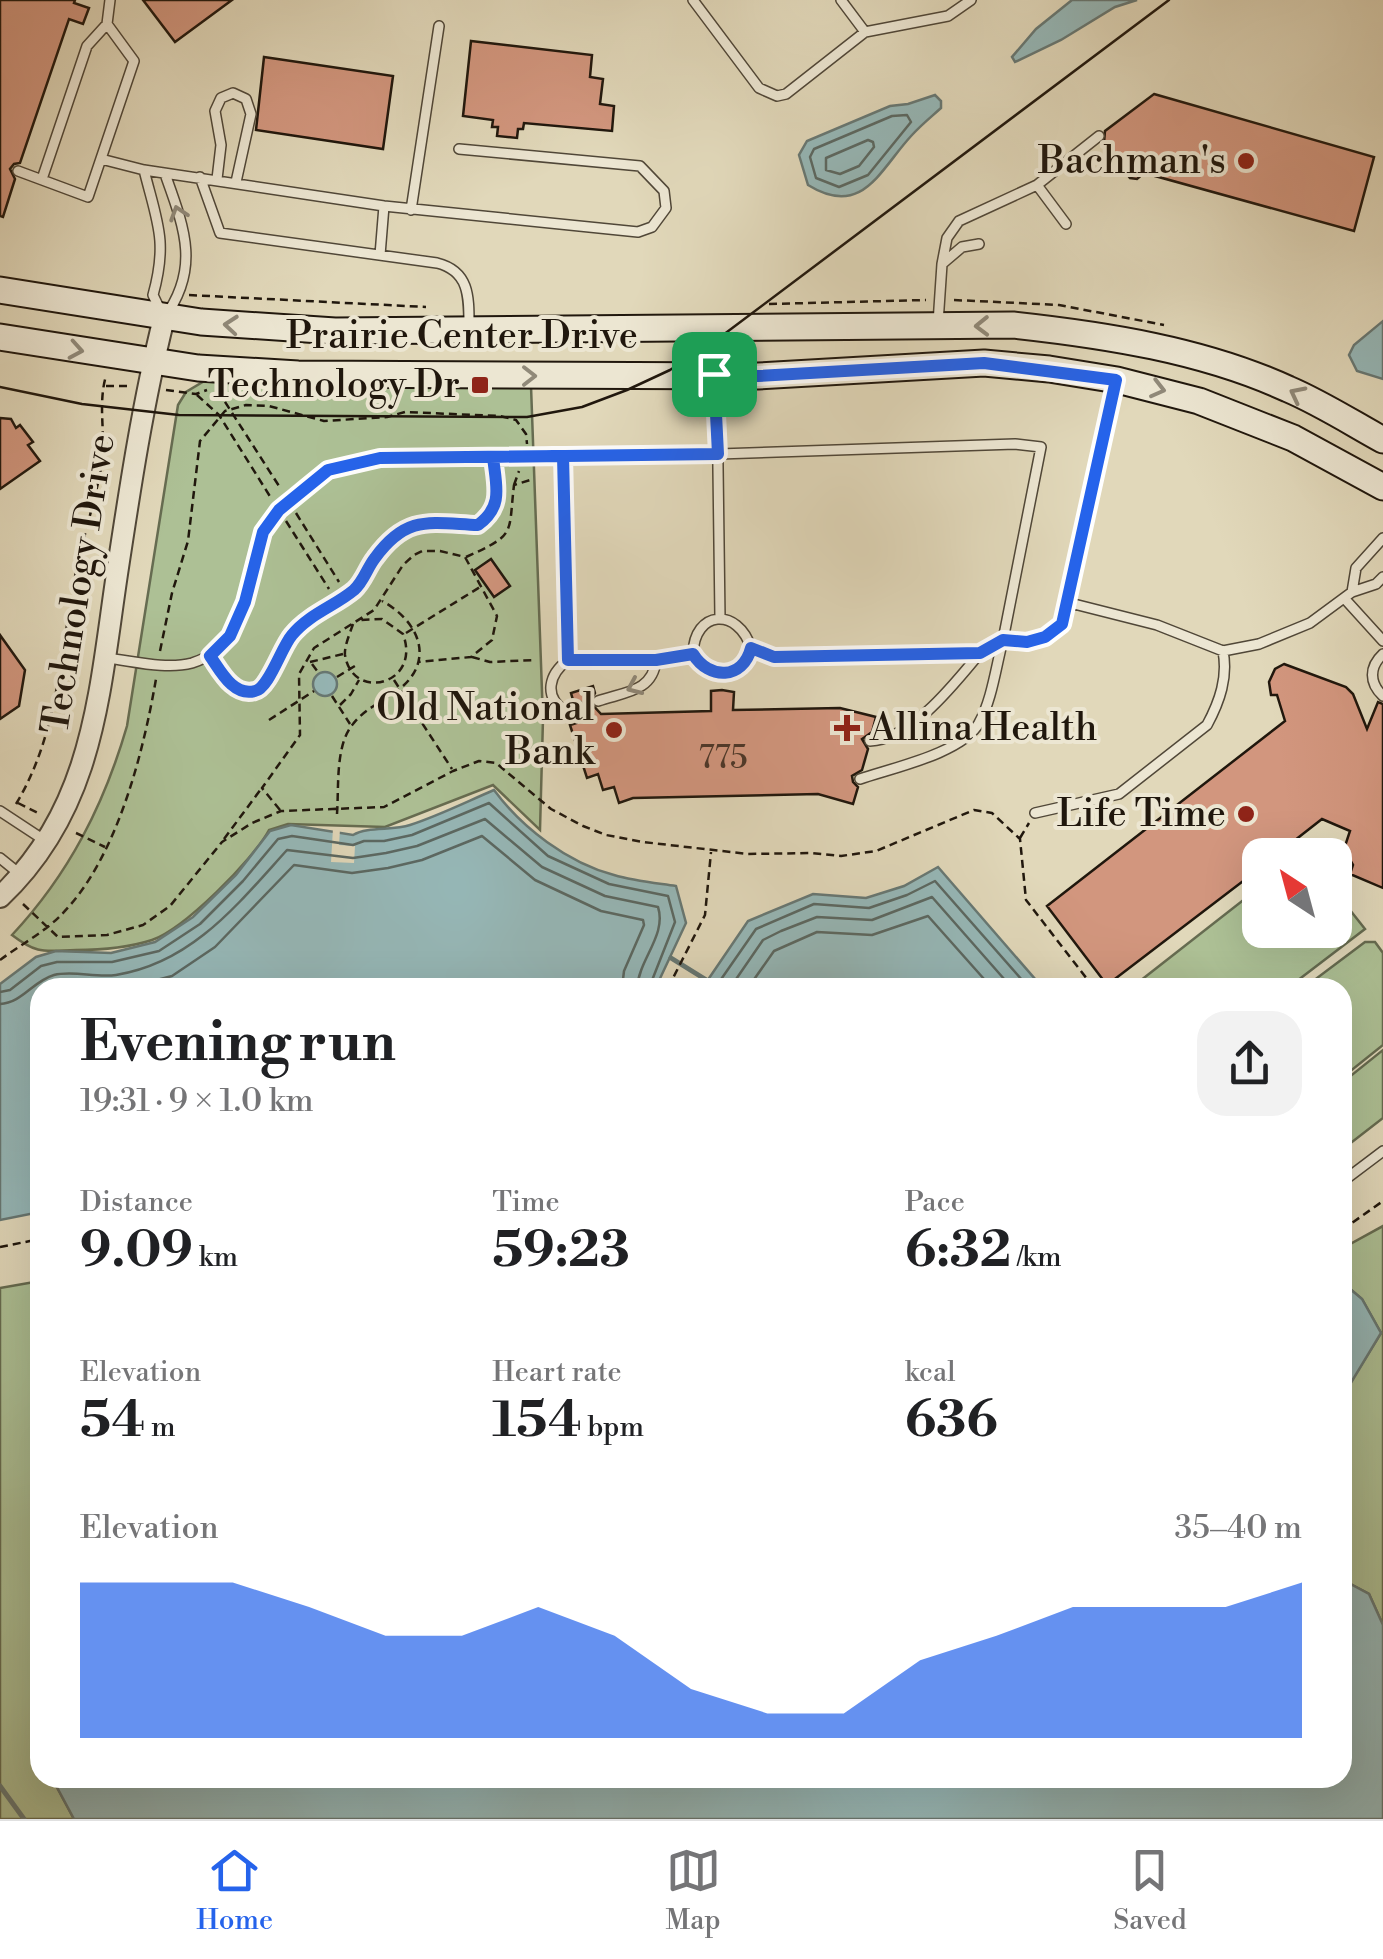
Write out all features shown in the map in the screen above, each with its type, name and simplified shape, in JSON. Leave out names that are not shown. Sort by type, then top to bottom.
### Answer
[{"type":"main road","name":"Prairie Center Drive","points":[[0,290],[164,318],[335,331],[1013,325],[1080,332],[1218,364],[1288,388],[1383,440]]},
{"type":"main road","name":"Prairie Center Drive","points":[[0,337],[152,362],[197,381],[382,376],[758,376],[984,363],[1116,380],[1186,397],[1262,424],[1383,487]]},
{"type":"street","name":"Technology Drive","points":[[0,897],[46,842],[69,802],[89,750],[152,362],[164,318]]},
{"type":"lane","points":[[42,179],[87,46],[107,24],[110,0]]},
{"type":"lane","points":[[693,0],[758,88],[777,96],[786,94],[865,32],[948,16],[971,0]]},
{"type":"lane","points":[[841,0],[865,32]]},
{"type":"lane","points":[[18,171],[88,197],[134,61],[107,24]]},
{"type":"lane","points":[[411,210],[439,26]]},
{"type":"lane","points":[[217,180],[221,145],[215,111],[221,98],[234,93],[246,99],[251,114],[236,182]]},
{"type":"lane","points":[[938,326],[947,238],[959,221],[1037,185],[1099,136]]},
{"type":"lane","points":[[101,159],[165,174],[411,210],[638,232],[652,227],[666,208],[664,191],[640,166],[460,149]]},
{"type":"lane","points":[[144,170],[160,230],[162,264],[153,294],[164,318],[181,295],[186,244],[165,174]]},
{"type":"lane","points":[[200,178],[220,233],[436,263],[453,269],[467,290],[468,332]]},
{"type":"lane","points":[[1037,185],[1066,224]]},
{"type":"lane","points":[[380,255],[384,206]]},
{"type":"lane","points":[[942,264],[962,247],[980,244]]},
{"type":"lane","points":[[713,329],[720,618]]},
{"type":"lane","points":[[870,742],[890,738],[942,698],[980,653],[1003,640],[1027,642],[1045,637],[1062,624],[1070,602],[1116,380]]},
{"type":"lane","points":[[104,658],[158,665],[188,664],[210,656],[230,636],[245,602],[263,532],[279,510],[328,470],[380,458],[1041,446],[1003,640],[981,720],[968,738],[950,748],[860,779]]},
{"type":"lane","points":[[563,456],[568,660]]},
{"type":"lane","points":[[210,656],[224,677],[240,690],[257,691],[268,682],[274,662],[293,633],[361,584],[372,562],[402,530],[422,522],[478,525],[492,515],[497,498],[493,457]]},
{"type":"lane","points":[[1348,595],[1356,568],[1383,538]]},
{"type":"lane","points":[[1070,602],[1157,625],[1223,650],[1259,644],[1310,623],[1348,595],[1376,584],[1383,577]]},
{"type":"lane","points":[[1348,595],[1383,641]]},
{"type":"lane","points":[[720,618],[742,628],[751,648],[738,669],[720,674],[705,670],[693,654],[693,642],[702,626],[720,618]]},
{"type":"lane","points":[[751,648],[774,657],[980,653]]},
{"type":"lane","points":[[1035,813],[1119,794],[1207,725],[1216,710],[1227,671],[1223,650]]},
{"type":"lane","points":[[576,708],[565,711],[552,696],[551,677],[568,660],[656,660],[693,654]]},
{"type":"lane","points":[[1383,654],[1376,660],[1372,676],[1383,696]]},
{"type":"lane","points":[[598,702],[646,685],[654,676],[656,660]]},
{"type":"lane","points":[[0,811],[46,842]]},
{"type":"lane","points":[[0,858],[21,875]]},
{"type":"lane","points":[[1352,1174],[1383,1151]]},
{"type":"path","points":[[201,322],[202,296]]},
{"type":"path","points":[[197,381],[214,388],[282,491]]},
{"type":"path","points":[[197,381],[274,501]]},
{"type":"path","points":[[17,802],[42,751],[58,686],[74,580],[101,470],[105,438],[103,386]]},
{"type":"path","points":[[219,416],[246,405],[270,406],[324,421],[406,412],[500,416],[516,420],[526,434],[527,446]]},
{"type":"path","points":[[30,910],[58,937],[107,935],[143,925],[170,906],[300,735],[299,674],[314,648],[374,610],[403,565],[422,551],[465,557],[491,546],[505,534],[512,520],[519,470]]},
{"type":"path","points":[[514,485],[530,480]]},
{"type":"path","points":[[295,512],[342,588]]},
{"type":"path","points":[[286,521],[333,595]]},
{"type":"path","points":[[465,557],[492,603],[497,628],[492,640],[471,656]]},
{"type":"path","points":[[403,634],[481,586]]},
{"type":"path","points":[[337,811],[341,756],[351,725],[400,689],[418,662],[421,646],[415,629],[381,600]]},
{"type":"path","points":[[382,619],[403,634],[408,654],[393,679],[376,684],[360,679],[351,669],[344,654],[356,622],[382,619]]},
{"type":"path","points":[[309,660],[344,654]]},
{"type":"path","points":[[418,662],[471,656],[490,662],[535,660]]},
{"type":"path","points":[[309,660],[318,672]]},
{"type":"path","points":[[337,677],[358,664]]},
{"type":"path","points":[[339,706],[360,679]]},
{"type":"path","points":[[393,679],[453,770]]},
{"type":"path","points":[[270,720],[314,691]]},
{"type":"path","points":[[332,696],[351,725]]},
{"type":"path","points":[[222,842],[281,811],[384,806],[479,761],[496,762],[552,810],[606,835],[711,851],[858,854],[902,842],[962,812],[974,810],[992,813],[1020,839]]},
{"type":"path","points":[[262,788],[281,811]]},
{"type":"path","points":[[1035,813],[1020,839],[1026,900],[1086,978]]},
{"type":"path","points":[[80,836],[105,847]]},
{"type":"path","points":[[674,978],[706,914],[711,851]]},
{"type":"path","points":[[0,960],[46,926]]},
{"type":"path","points":[[1352,1223],[1383,1201]]},
{"type":"path","points":[[0,1246],[30,1241]]},
{"type":"green space","points":[[206,380],[531,386],[543,719],[540,830],[493,785],[385,827],[288,824],[269,830],[216,892],[182,922],[152,940],[114,948],[35,949],[12,935],[67,863],[96,811],[118,755],[127,726],[178,405],[186,392]]},
{"type":"green space","points":[[1242,901],[1242,948],[1340,948],[1301,978],[1144,978]]},
{"type":"green space","points":[[1352,913],[1365,929],[1352,939]]},
{"type":"green space","points":[[1365,942],[1375,942],[1383,953],[1383,1045],[1352,1070],[1352,978],[1317,978]]},
{"type":"green space","points":[[1383,1050],[1383,1118],[1352,1142],[1352,1075]]},
{"type":"green space","points":[[1383,1226],[1383,1625],[1369,1594],[1352,1585],[1352,1380],[1381,1333],[1362,1299],[1352,1291],[1352,1243]]},
{"type":"green space","points":[[30,1283],[30,1788],[57,1788],[74,1819],[0,1819],[0,1288]]},
{"type":"water","points":[[1072,0],[1137,0],[1115,7],[1015,62],[1012,57],[1036,29]]},
{"type":"water","points":[[935,95],[941,108],[915,131],[869,185],[843,196],[808,185],[799,155],[807,141],[890,106]]},
{"type":"water","points":[[1383,321],[1383,379],[1357,371],[1349,355],[1354,345]]},
{"type":"water","points":[[325,672],[337,684],[325,696],[313,684]]},
{"type":"water","points":[[494,790],[532,830],[580,862],[622,877],[676,886],[686,923],[660,978],[30,978],[30,1214],[0,1220],[0,984],[36,957],[56,951],[111,953],[155,942],[193,917],[236,875],[270,831],[291,825],[353,835],[403,827]]},
{"type":"water","points":[[938,867],[1034,978],[709,978],[748,921],[813,894],[866,898],[904,886]]},
{"type":"water","points":[[1352,1291],[1362,1299],[1381,1333],[1352,1381]]},
{"type":"water","points":[[1352,1585],[1369,1594],[1383,1625],[1383,1819],[74,1819],[57,1788],[1352,1788]]},
{"type":"pier","points":[[333,828],[340,829],[339,845],[355,846],[354,863],[331,862]]},
{"type":"building","points":[[0,0],[75,0],[74,3],[89,8],[83,24],[69,19],[20,163],[10,169],[15,179],[3,217],[0,216]]},
{"type":"building","points":[[143,0],[232,0],[175,42]]},
{"type":"building","points":[[471,41],[592,55],[590,77],[603,79],[600,104],[614,106],[612,131],[524,123],[517,138],[497,136],[498,127],[492,127],[493,120],[463,116]]},
{"type":"building","points":[[264,57],[393,76],[383,149],[256,130]]},
{"type":"building","name":"Bachman's","points":[[1154,94],[1374,157],[1354,231],[1144,173],[1137,179],[1130,178],[1104,143],[1105,131]]},
{"type":"building","points":[[0,418],[11,419],[16,428],[20,425],[33,442],[28,445],[40,461],[0,489]]},
{"type":"building","points":[[491,559],[510,586],[494,597],[475,570]]},
{"type":"building","points":[[0,635],[25,670],[19,706],[0,719]]},
{"type":"building","name":"Life Time","points":[[1284,664],[1346,687],[1353,694],[1367,729],[1378,702],[1383,704],[1383,888],[1352,875],[1350,831],[1322,819],[1298,838],[1242,838],[1242,882],[1116,978],[1102,978],[1047,906],[1285,721],[1277,695],[1271,695],[1269,682],[1275,669]]},
{"type":"building","points":[[593,686],[595,693],[590,702],[601,714],[711,711],[711,691],[722,690],[734,692],[733,710],[840,708],[876,717],[872,732],[862,739],[868,749],[862,770],[852,776],[858,787],[853,804],[818,794],[633,798],[619,803],[614,787],[603,790],[598,774],[587,778],[570,725],[580,722],[578,716],[584,709],[571,693]]},
{"type":"waterway","points":[[671,958],[703,978]]},
{"type":"waterway","points":[[0,1786],[24,1819]]},
{"type":"tram line","points":[[0,387],[82,404],[179,415],[527,417],[582,407],[670,370],[719,338],[1169,0]]},
{"type":"place","name":"Bachman's","points":[[1246,161]]},
{"type":"place","name":"Technology Dr","points":[[480,385]]},
{"type":"place","name":"Allina Health","points":[[847,728]]},
{"type":"place","name":"Old National Bank","points":[[614,730]]},
{"type":"place","name":"Life Time","points":[[1246,814]]},
{"type":"route","points":[[714,374],[718,393],[718,454],[641,455],[523,457],[493,457],[497,498],[492,515],[478,525],[422,522],[402,530],[386,543],[361,584],[293,633],[274,662],[268,682],[257,691],[240,690],[224,677],[210,656],[230,636],[245,602],[263,532],[279,510],[328,470],[380,458],[563,456],[568,660],[678,659],[693,654],[705,670],[720,674],[738,669],[751,648],[774,657],[980,653],[1003,640],[1027,642],[1045,637],[1062,624],[1070,602],[1116,380],[984,363],[758,376],[714,374]]}]
